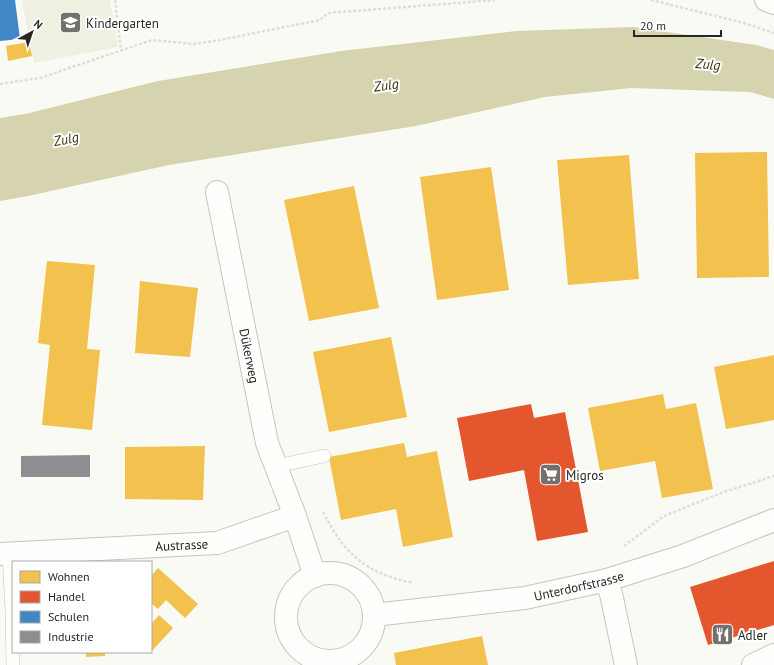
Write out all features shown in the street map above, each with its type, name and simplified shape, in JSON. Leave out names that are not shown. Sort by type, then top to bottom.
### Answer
[{"type":"street","points":[[766,0],[774,2]]},
{"type":"street","name":"Dükerweg","points":[[217,192],[267,443],[295,516]]},
{"type":"street","points":[[295,516],[315,576]]},
{"type":"street","name":"Austrasse","points":[[4,554],[217,543],[295,516]]},
{"type":"street","name":"Unterdorfstrasse","points":[[374,615],[525,598],[607,580],[684,556],[774,520]]},
{"type":"street","points":[[329,573],[342,575],[355,580],[365,590],[372,602],[374,615],[373,628],[368,639],[360,649],[350,656],[339,660],[326,661],[314,657],[299,658],[295,643],[289,633],[286,622],[290,599],[296,589],[305,581],[315,576],[329,573]]},
{"type":"street","points":[[607,580],[626,665]]},
{"type":"street","points":[[753,665],[774,655]]},
{"type":"lane","points":[[276,466],[324,456]]},
{"type":"lane","points":[[4,554],[12,610],[12,665]]},
{"type":"path","points":[[115,0],[121,50]]},
{"type":"path","points":[[0,84],[40,78],[152,40],[192,44],[220,40],[320,20],[328,13],[495,0]]},
{"type":"path","points":[[651,0],[744,23],[774,33]]},
{"type":"path","points":[[623,547],[664,516],[721,493],[774,476]]},
{"type":"path","points":[[321,508],[336,536],[352,555],[378,573],[410,582],[417,582]]},
{"type":"shaded area","name":"Kindergarten","points":[[22,0],[110,0],[118,47],[34,63]]},
{"type":"water","name":"Zulg","points":[[633,27],[756,45],[774,50],[774,99],[750,92],[631,88],[545,97],[416,126],[169,165],[0,201],[0,118],[25,114],[158,81],[341,51],[516,31]]},
{"type":"building: Wohnen","points":[[29,42],[32,56],[8,61],[6,46]]},
{"type":"building: Wohnen","points":[[767,152],[769,277],[697,278],[695,153]]},
{"type":"building: Wohnen","points":[[629,155],[639,279],[568,285],[557,160]]},
{"type":"building: Wohnen","points":[[491,167],[509,290],[437,300],[420,177]]},
{"type":"building: Wohnen","points":[[354,186],[379,308],[309,321],[284,200]]},
{"type":"building: Wohnen","points":[[47,261],[95,265],[87,349],[100,350],[92,430],[42,425],[50,345],[38,343]]},
{"type":"building: Wohnen","points":[[140,281],[198,288],[190,357],[135,353]]},
{"type":"building: Wohnen","points":[[391,337],[407,417],[329,432],[313,352]]},
{"type":"building: Wohnen","points":[[774,355],[774,420],[726,429],[714,367]]},
{"type":"building: Wohnen","points":[[663,394],[666,409],[696,403],[713,489],[662,498],[655,461],[600,471],[588,408]]},
{"type":"building: Wohnen","points":[[404,443],[407,457],[437,451],[453,537],[403,547],[396,509],[341,520],[329,457]]},
{"type":"building: Wohnen","points":[[205,446],[203,500],[125,499],[125,447]]},
{"type":"building: Wohnen","points":[[158,568],[198,604],[185,618],[166,600],[158,609],[152,604],[152,575]]},
{"type":"building: Wohnen","points":[[159,615],[173,628],[152,651],[152,623]]},
{"type":"building: Wohnen","points":[[482,636],[488,665],[396,665],[394,653]]},
{"type":"building: Wohnen","points":[[86,653],[105,653],[105,656],[86,657]]},
{"type":"building: Handel","name":"Migros","points":[[531,404],[534,418],[565,412],[588,532],[537,541],[524,470],[469,481],[457,418]]},
{"type":"building: Handel","points":[[774,561],[774,625],[708,645],[690,587]]},
{"type":"building: Schulen","points":[[0,0],[15,0],[20,39],[0,41]]},
{"type":"building: Industrie","points":[[90,455],[90,477],[21,477],[21,456]]},
{"type":"place","name":"Kindergarten","points":[[70,23]]},
{"type":"place","name":"Migros","points":[[551,475]]},
{"type":"place","name":"Adler","points":[[723,635]]}]
